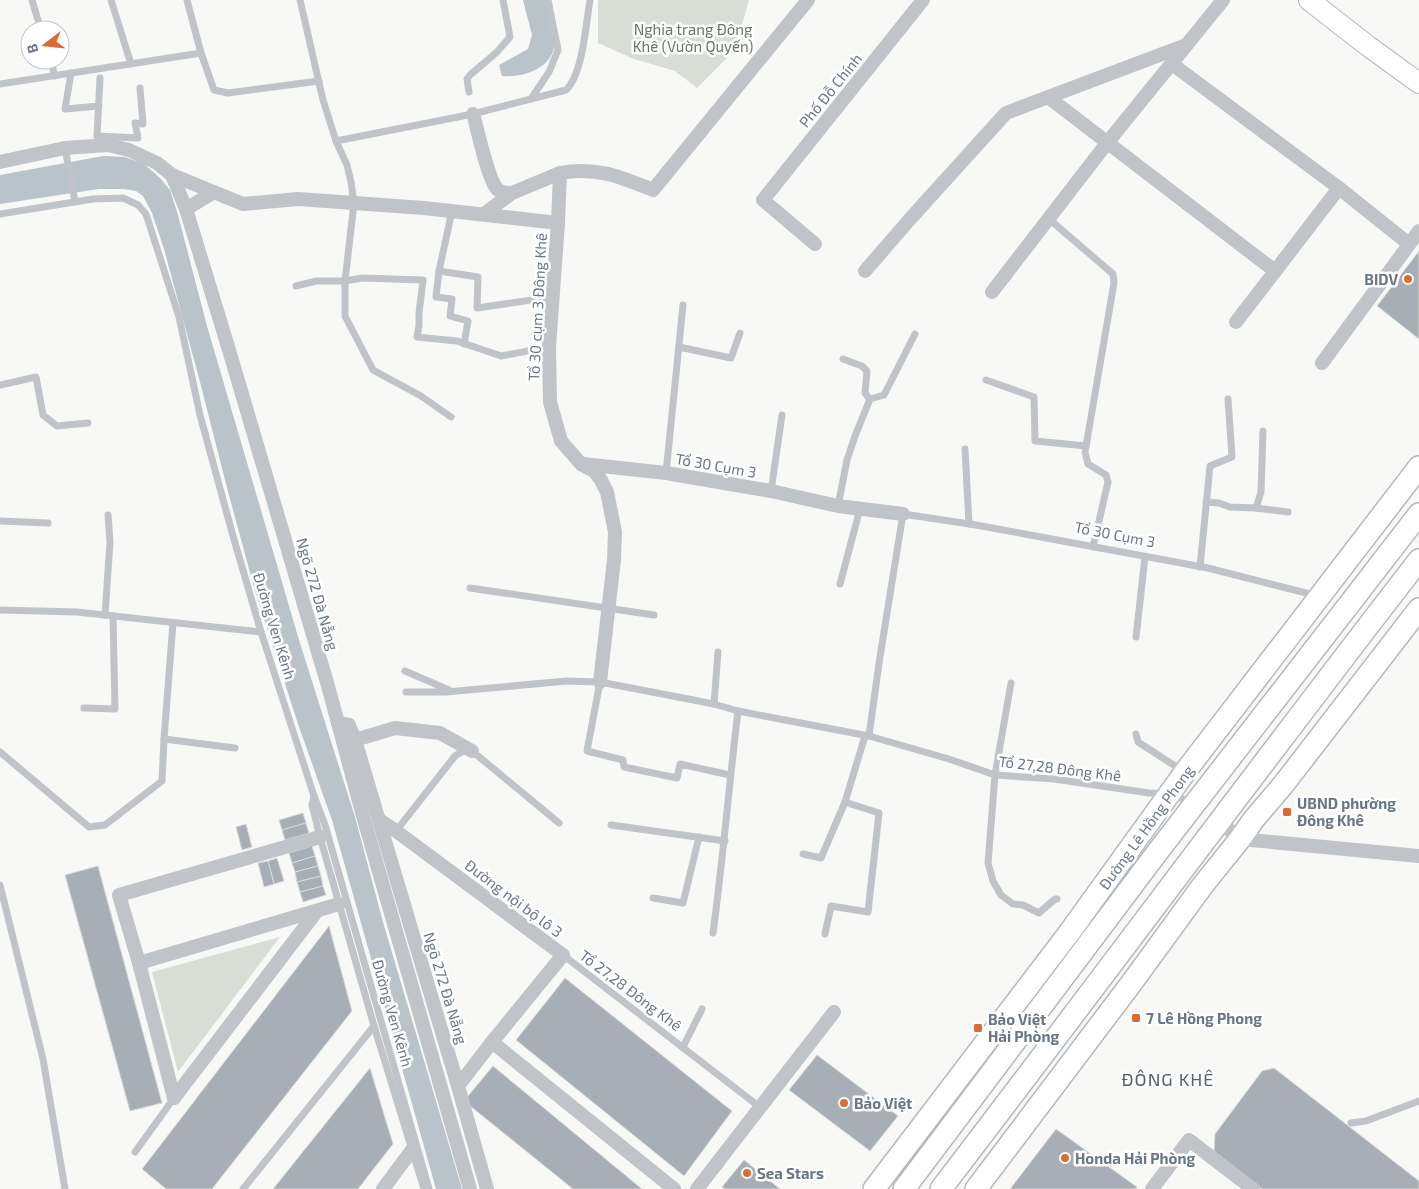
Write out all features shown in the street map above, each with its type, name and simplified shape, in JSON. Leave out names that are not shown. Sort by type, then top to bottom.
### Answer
[{"type":"main road","name":"Đường Lê Hồng Phong","points":[[874,1189],[1069,933],[1185,773],[1419,467]]},
{"type":"main road","name":"Đường Lê Hồng Phong","points":[[904,1189],[1092,939],[1419,514]]},
{"type":"main road","points":[[941,1189],[1419,560]]},
{"type":"main road","points":[[976,1189],[1133,981],[1202,885],[1416,616]]},
{"type":"street","points":[[484,214],[512,193],[560,173],[576,170],[604,172],[653,190],[808,0]]},
{"type":"street","name":"Phố Đỗ Chính","points":[[815,244],[763,200],[923,0]]},
{"type":"street","points":[[992,292],[1107,143],[1222,0]]},
{"type":"street","points":[[1309,0],[1419,83]]},
{"type":"street","points":[[866,271],[910,219],[1006,113],[1186,45]]},
{"type":"street","points":[[1172,64],[1339,188],[1409,244]]},
{"type":"street","points":[[1048,97],[1275,271]]},
{"type":"street","points":[[473,114],[492,179],[498,189],[505,193],[512,193]]},
{"type":"street","points":[[0,162],[67,152],[103,141],[157,163],[172,175],[243,204],[298,199],[452,211],[558,223]]},
{"type":"street","name":"Tổ 30 cụm 3 Đông Khê","points":[[560,173],[549,347],[550,402],[561,441],[581,464],[594,472],[601,480],[607,492],[615,532],[614,560],[600,682]]},
{"type":"street","name":"Ngõ 272 Đà Nẵng","points":[[172,175],[186,208],[280,520],[338,723],[349,725],[355,740],[487,1189]]},
{"type":"street","points":[[1236,322],[1339,188]]},
{"type":"street","points":[[186,208],[214,192]]},
{"type":"street","points":[[1322,363],[1419,231]]},
{"type":"street","name":"Tổ 30 Cụm 3","points":[[581,464],[666,473],[771,491],[838,506],[904,514]]},
{"type":"street","points":[[338,723],[470,1189]]},
{"type":"street","points":[[355,740],[395,728],[440,732],[472,751]]},
{"type":"street","name":"Đường nội bộ lô 3","points":[[379,820],[563,955],[458,1086]]},
{"type":"street","points":[[1219,821],[1240,839],[1419,856]]},
{"type":"street","points":[[174,1098],[139,963],[119,895],[320,837]]},
{"type":"street","points":[[139,963],[339,904]]},
{"type":"street","points":[[174,1098],[317,911]]},
{"type":"street","points":[[697,1189],[834,1012]]},
{"type":"street","points":[[492,1042],[674,1189]]},
{"type":"street","points":[[1152,1189],[1189,1140],[1253,1189]]},
{"type":"street","points":[[383,1189],[412,1150]]},
{"type":"lane","points":[[32,0],[38,20]]},
{"type":"lane","points":[[111,0],[131,64]]},
{"type":"lane","points":[[187,0],[201,53],[214,90],[228,92],[319,81]]},
{"type":"lane","points":[[300,0],[319,81],[336,141],[347,165],[354,203],[345,280],[345,316],[373,370],[421,396],[452,417]]},
{"type":"lane","points":[[469,92],[468,79],[470,75],[497,52],[510,37],[503,0]]},
{"type":"lane","points":[[531,99],[549,72],[558,50],[548,0]]},
{"type":"lane","points":[[336,141],[473,114],[566,90],[575,78],[583,48],[590,0]]},
{"type":"lane","points":[[0,84],[201,53]]},
{"type":"lane","points":[[53,70],[55,76]]},
{"type":"lane","points":[[71,73],[65,109],[99,106]]},
{"type":"lane","points":[[100,78],[99,106],[103,141],[138,138],[135,123],[143,124],[140,88]]},
{"type":"lane","points":[[67,152],[75,199]]},
{"type":"lane","name":"Đường Ven Kênh","points":[[0,214],[75,199],[123,198],[138,205],[146,214],[179,317],[200,415],[261,632],[314,796],[325,824],[429,1189]]},
{"type":"lane","points":[[452,211],[439,271],[436,297],[452,299],[450,316],[468,321],[464,344]]},
{"type":"lane","points":[[1049,219],[1113,274],[1114,283],[1085,452],[1088,464],[1106,475],[1108,482],[1093,547]]},
{"type":"lane","points":[[439,271],[478,277],[477,308],[552,297]]},
{"type":"lane","points":[[296,286],[316,281],[362,278],[423,280],[419,326],[416,337],[457,342],[501,356],[549,347]]},
{"type":"lane","points":[[666,473],[683,304]]},
{"type":"lane","points":[[679,347],[731,358],[740,332]]},
{"type":"lane","points":[[870,399],[884,395],[915,334]]},
{"type":"lane","points":[[843,358],[862,366],[867,371],[866,393],[870,399]]},
{"type":"lane","points":[[0,385],[36,377],[43,415],[57,426],[88,423]]},
{"type":"lane","points":[[986,380],[1034,396],[1035,441],[1086,446]]},
{"type":"lane","points":[[838,506],[847,460],[870,399]]},
{"type":"lane","points":[[1200,567],[1210,466],[1232,456],[1228,399]]},
{"type":"lane","points":[[771,491],[782,415]]},
{"type":"lane","points":[[1256,508],[1261,492],[1263,431]]},
{"type":"lane","points":[[965,449],[969,524]]},
{"type":"lane","points":[[1206,502],[1219,503],[1230,507],[1288,512]]},
{"type":"lane","points":[[840,584],[860,509]]},
{"type":"lane","points":[[802,854],[821,858],[845,802],[867,736],[904,514]]},
{"type":"lane","name":"Tổ 30 Cụm 3","points":[[904,514],[1146,556],[1320,596]]},
{"type":"lane","points":[[84,708],[116,709],[109,616],[110,542],[108,515]]},
{"type":"lane","points":[[0,521],[48,523]]},
{"type":"lane","points":[[1136,637],[1146,556]]},
{"type":"lane","points":[[470,588],[654,615]]},
{"type":"lane","points":[[0,610],[77,612],[261,632]]},
{"type":"lane","points":[[0,752],[89,827],[105,825],[162,781],[173,623]]},
{"type":"lane","points":[[714,704],[718,652]]},
{"type":"lane","points":[[405,671],[451,691]]},
{"type":"lane","points":[[406,692],[451,691],[567,682],[600,682],[587,751],[623,760],[624,767],[677,778],[680,764],[730,775]]},
{"type":"lane","name":"Tổ 27,28 Đông Khê","points":[[600,682],[867,736],[949,759],[995,775],[1054,779],[1148,794],[1170,794],[1196,804]]},
{"type":"lane","points":[[1010,684],[995,775],[988,863],[998,891],[1013,904],[1023,905],[1039,913],[1055,899],[1058,899]]},
{"type":"lane","points":[[713,933],[725,841],[730,775],[738,711]]},
{"type":"lane","points":[[1136,734],[1138,742],[1185,773]]},
{"type":"lane","points":[[164,739],[236,748]]},
{"type":"lane","points":[[396,831],[455,756],[463,751],[472,751],[559,823]]},
{"type":"lane","name":"Đường Ven Kênh","points":[[314,796],[312,805],[320,837],[374,1026],[424,1189]]},
{"type":"lane","points":[[825,934],[831,906],[868,912],[879,813],[845,802]]},
{"type":"lane","points":[[611,825],[725,841]]},
{"type":"lane","points":[[653,898],[683,903],[699,837]]},
{"type":"lane","points":[[0,886],[43,1059],[65,1189]]},
{"type":"lane","name":"Tổ 27,28 Đông Khê","points":[[563,955],[683,1047]]},
{"type":"lane","points":[[702,1010],[683,1047],[761,1108]]},
{"type":"lane","points":[[243,1189],[374,1026]]},
{"type":"lane","points":[[135,1152],[174,1098]]},
{"type":"lane","points":[[1351,1123],[1366,1121],[1419,1101]]},
{"type":"green space","name":"Nghia trang Đông Khê (Vườn Quyến)","points":[[598,0],[749,0],[735,50],[697,88],[675,71],[634,59],[598,43]]},
{"type":"green space","points":[[280,937],[178,1072],[152,972]]},
{"type":"shaded area","points":[[523,0],[545,0],[554,43],[552,55],[541,66],[526,74],[502,76],[499,65],[528,49],[532,35]]},
{"type":"shaded area","points":[[103,156],[125,157],[144,164],[170,190],[207,326],[299,640],[355,817],[383,922],[462,1189],[436,1189],[332,820],[298,724],[255,591],[164,249],[152,213],[143,196],[136,191],[124,189],[99,189],[0,204],[0,175]]},
{"type":"building","name":"BIDV","points":[[1419,251],[1419,339],[1377,306]]},
{"type":"building","points":[[303,813],[306,823],[282,830],[279,820]]},
{"type":"building","points":[[306,823],[309,833],[285,840],[282,830]]},
{"type":"building","points":[[246,824],[252,847],[242,850],[236,827]]},
{"type":"building","points":[[312,846],[315,856],[292,863],[289,853]]},
{"type":"building","points":[[315,856],[318,866],[295,872],[292,863]]},
{"type":"building","points":[[277,858],[284,881],[274,884],[268,861]]},
{"type":"building","points":[[268,861],[274,884],[264,887],[258,863]]},
{"type":"building","points":[[98,866],[162,1103],[130,1111],[65,875]]},
{"type":"building","points":[[318,866],[321,876],[297,882],[295,872]]},
{"type":"building","points":[[321,876],[323,886],[300,892],[297,882]]},
{"type":"building","points":[[323,886],[326,895],[303,902],[300,892]]},
{"type":"building","points":[[329,926],[352,1011],[212,1189],[166,1189],[142,1169]]},
{"type":"building","points":[[565,978],[732,1111],[684,1176],[516,1040]]},
{"type":"building","name":"Bảo Việt","points":[[817,1055],[898,1116],[870,1151],[789,1090]]},
{"type":"building","points":[[493,1066],[642,1189],[573,1189],[464,1101]]},
{"type":"building","points":[[370,1068],[393,1144],[358,1189],[273,1189]]},
{"type":"building","points":[[1274,1068],[1419,1181],[1419,1189],[1262,1189],[1214,1151],[1215,1134],[1262,1071]]},
{"type":"building","name":"Honda Hải Phòng","points":[[1056,1129],[1137,1187],[1136,1189],[1010,1189]]},
{"type":"building","name":"Sea Stars","points":[[744,1160],[780,1189],[725,1189],[722,1187]]},
{"type":"place","name":"BIDV","points":[[1408,279]]},
{"type":"place","name":"UBND phường Đông Khê","points":[[1287,812]]},
{"type":"place","name":"7 Lê Hồng Phong","points":[[1136,1018]]},
{"type":"place","name":"Bảo Việt Hải Phòng","points":[[978,1028]]},
{"type":"place","name":"Bảo Việt","points":[[844,1103]]},
{"type":"place","name":"Honda Hải Phòng","points":[[1065,1158]]},
{"type":"place","name":"Sea Stars","points":[[747,1173]]},
{"type":"district","name":"ĐÔNG KHÊ","points":[[1168,1079]]}]
